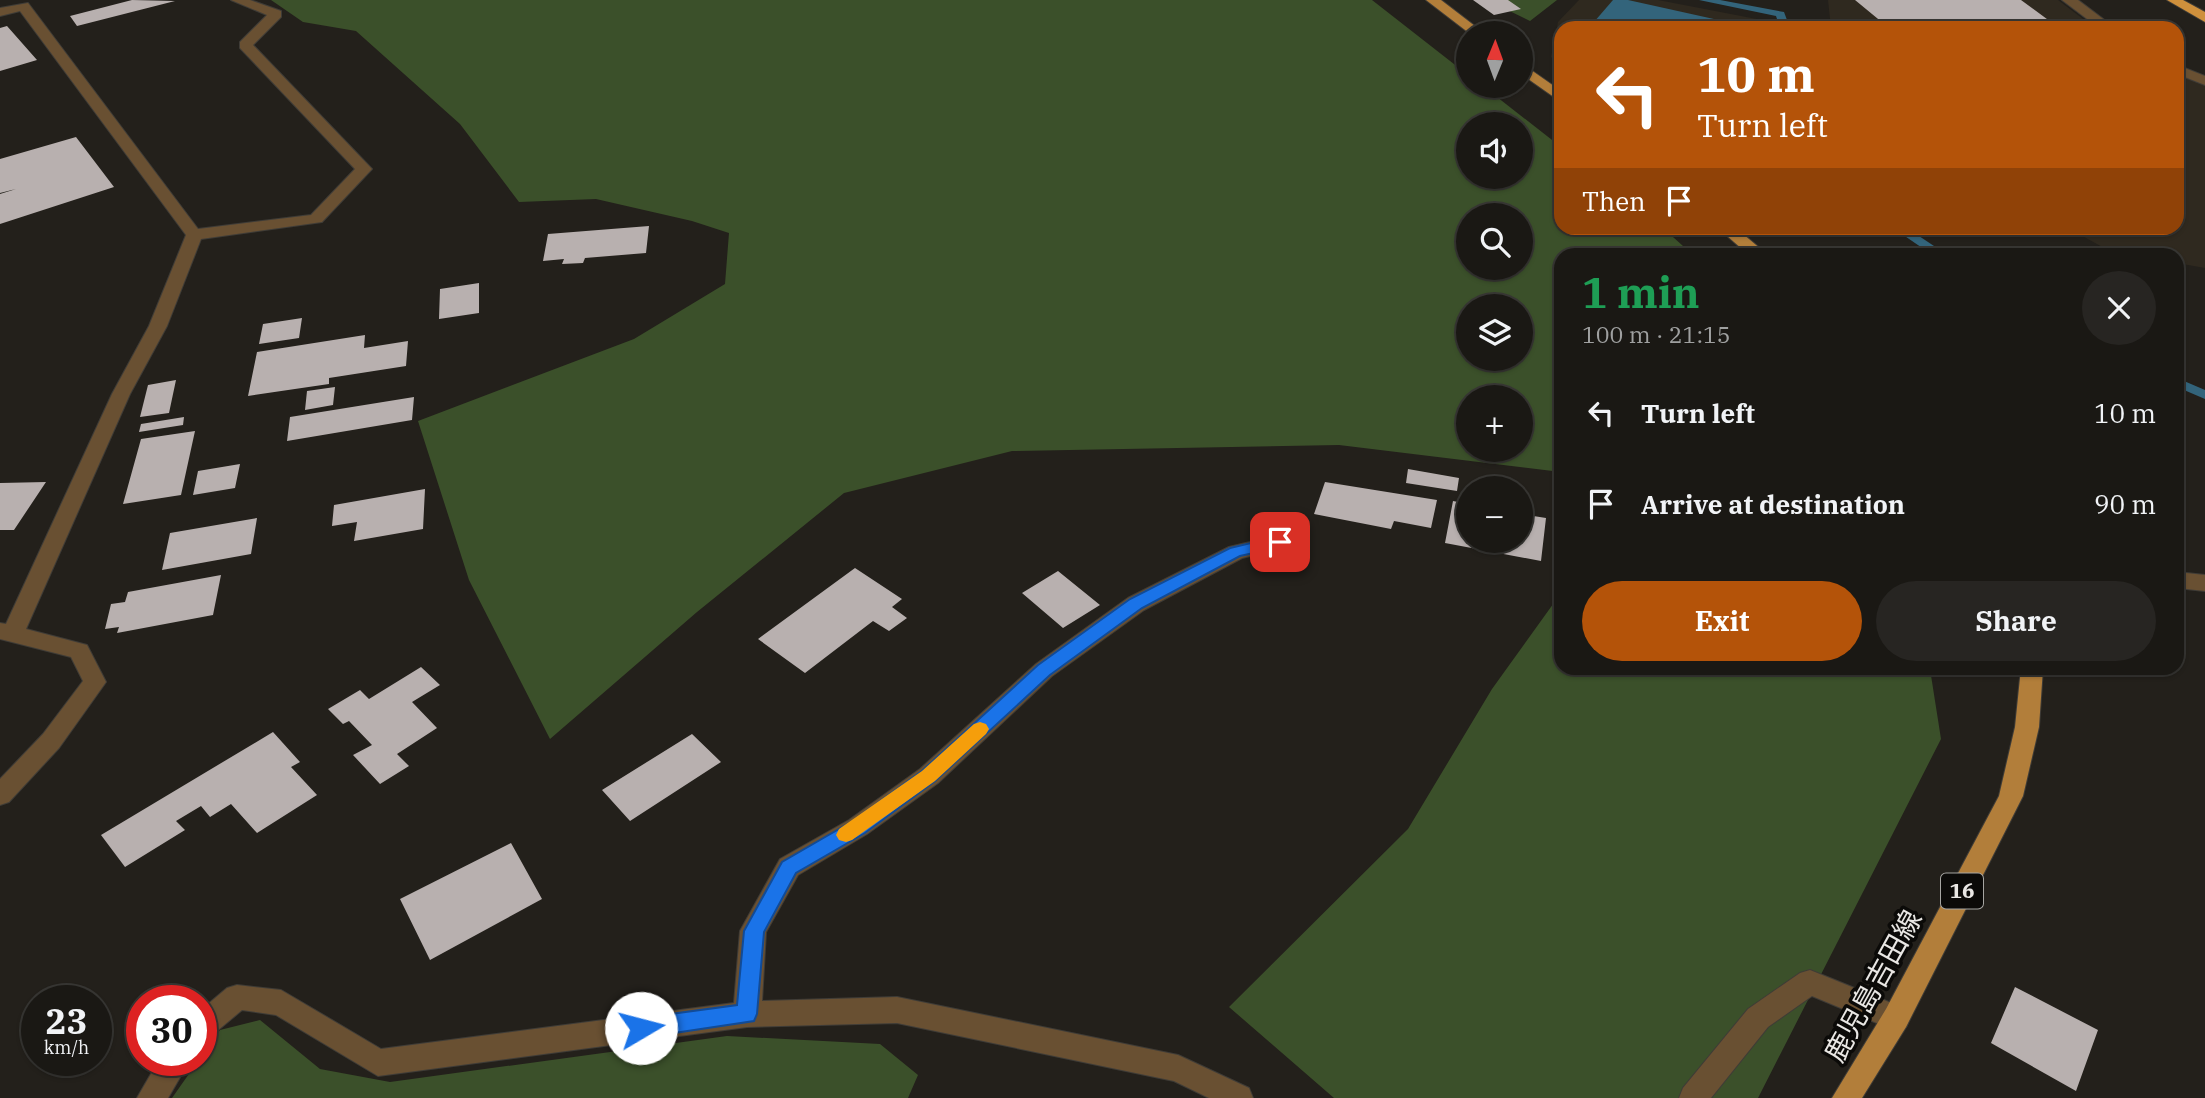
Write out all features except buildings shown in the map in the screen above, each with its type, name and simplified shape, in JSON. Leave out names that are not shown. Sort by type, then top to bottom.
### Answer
[{"type":"highway","points":[[2174,0],[2205,18]]},
{"type":"main road","points":[[1433,0],[1460,21]]},
{"type":"main road","points":[[1533,76],[1554,93]]},
{"type":"main road","points":[[1735,235],[1751,248]]},
{"type":"main road","name":"鹿児島吉田線","points":[[1846,1098],[1896,1017],[2011,796],[2027,727],[2031,675]]},
{"type":"street","points":[[194,235],[316,219],[364,169],[245,45],[276,14],[238,0]]},
{"type":"street","points":[[2069,0],[2098,21]]},
{"type":"street","points":[[0,12],[23,6],[194,235]]},
{"type":"street","points":[[2184,72],[2205,81]]},
{"type":"street","points":[[0,795],[51,741],[95,682],[79,651],[6,632],[121,394],[158,326],[194,235]]},
{"type":"street","points":[[747,1014],[754,931],[789,867],[858,827],[929,776],[1044,670],[1136,604],[1236,552],[1280,542]]},
{"type":"street","points":[[2184,581],[2205,583]]},
{"type":"street","points":[[1693,1098],[1758,1018],[1810,982],[1896,1017]]},
{"type":"street","points":[[217,1014],[237,997],[281,1003],[378,1063],[747,1014],[897,1010],[1178,1068],[1239,1098]]},
{"type":"street","points":[[151,1098],[165,1076]]},
{"type":"shaded area","points":[[1579,0],[1658,0],[1768,21],[1559,21]]},
{"type":"shaded area","points":[[1828,0],[2058,0],[2086,21],[1830,21]]},
{"type":"shaded area","points":[[2184,76],[2205,84],[2205,268],[2184,264],[2184,248],[2104,248],[2081,235],[2184,235]]},
{"type":"green space","points":[[271,0],[1372,0],[1456,66],[1456,98],[1498,98],[1516,112],[1456,112],[1456,189],[1533,189],[1533,125],[1554,142],[1554,235],[1671,235],[1685,248],[1554,248],[1554,471],[1479,462],[1533,462],[1533,385],[1456,385],[1456,459],[1339,445],[1012,451],[844,493],[697,612],[550,739],[469,580],[418,421],[634,339],[725,284],[729,233],[692,221],[596,199],[519,202],[460,124],[356,31],[303,22]]},
{"type":"green space","points":[[1487,0],[1557,0],[1530,21]]},
{"type":"green space","points":[[1554,603],[1554,675],[1931,675],[1941,739],[1758,1098],[1334,1098],[1229,1007],[1408,829],[1492,689]]},
{"type":"green space","points":[[260,1020],[320,1069],[390,1082],[727,1036],[880,1044],[918,1075],[908,1098],[172,1098],[187,1076],[217,1076],[217,1034],[220,1030]]},
{"type":"water","points":[[1613,0],[1628,0],[1723,21],[1595,21]]},
{"type":"waterway","points":[[1704,0],[1780,14],[1782,21]]},
{"type":"waterway","points":[[1910,235],[1930,248]]},
{"type":"waterway","points":[[2184,385],[2205,395]]},
{"type":"slow traffic","points":[[846,835],[929,776],[980,729]]},
{"type":"route","points":[[641,1028],[747,1014],[754,931],[789,867],[858,827],[929,776],[1044,670],[1136,604],[1236,552],[1280,542]]}]
